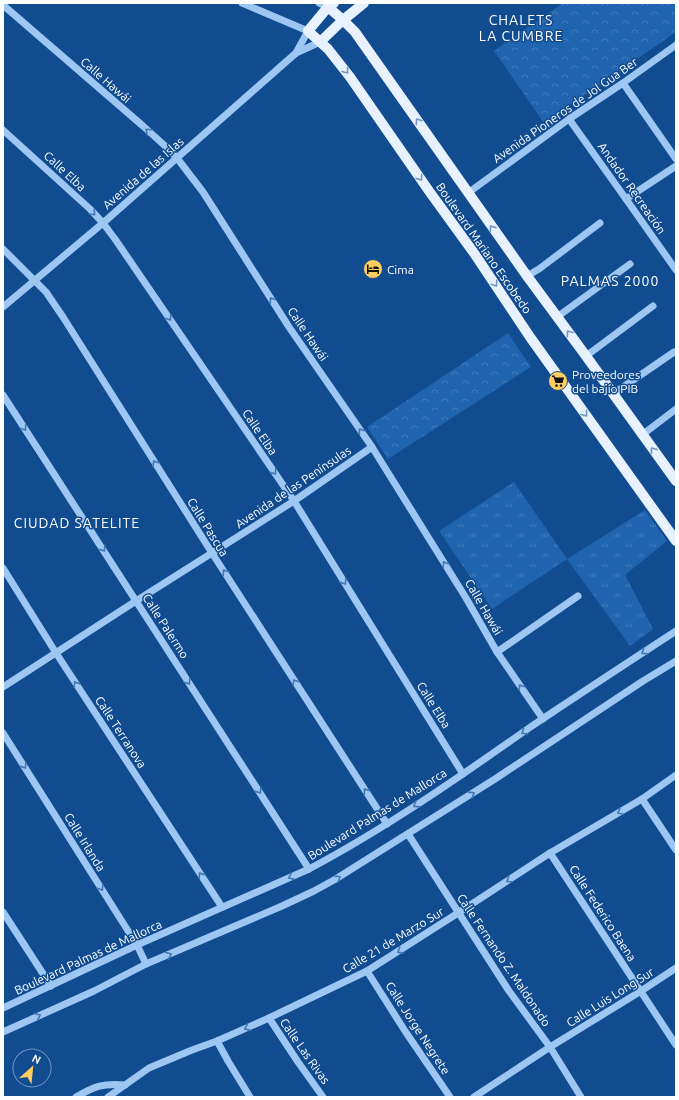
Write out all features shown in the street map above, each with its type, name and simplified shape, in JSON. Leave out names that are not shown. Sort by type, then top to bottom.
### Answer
[{"type":"main road","points":[[320,42],[343,20],[364,3]]},
{"type":"main road","points":[[308,31],[327,4]]},
{"type":"main road","name":"Boulevard Mariano Escobedo","points":[[327,4],[355,32],[367,48],[556,317],[676,481]]},
{"type":"main road","name":"Boulevard Mariano Escobedo","points":[[308,31],[336,59],[350,77],[474,253],[530,337],[676,541]]},
{"type":"street","name":"Boulevard Mariano Escobedo","points":[[242,3],[308,31]]},
{"type":"street","name":"Calle Hawái","points":[[3,5],[143,126],[177,158],[203,192],[289,327],[372,447],[466,598],[497,652],[543,719]]},
{"type":"street","name":"Avenida de las Islas","points":[[296,53],[308,31]]},
{"type":"street","name":"Avenida de las Islas","points":[[3,307],[103,223],[296,53],[320,42]]},
{"type":"street","name":"Avenida Pioneros de Jol Gua Ber","points":[[468,193],[569,119],[675,47]]},
{"type":"street","points":[[623,83],[676,159]]},
{"type":"street","name":"Andador Recreación","points":[[569,119],[676,270]]},
{"type":"street","name":"Calle Elba","points":[[3,130],[65,186],[103,223],[128,257],[294,501],[463,774]]},
{"type":"street","points":[[626,199],[676,166]]},
{"type":"street","points":[[527,276],[539,269],[600,223]]},
{"type":"street","name":"Calle Pascua","points":[[3,249],[46,292],[63,317],[212,553],[387,824]]},
{"type":"street","points":[[556,317],[630,264]]},
{"type":"street","points":[[586,356],[653,306]]},
{"type":"street","points":[[613,394],[674,352]]},
{"type":"street","name":"Calle Palermo","points":[[3,396],[309,869]]},
{"type":"street","points":[[642,435],[676,410]]},
{"type":"street","name":"Avenida de las Penínsulas","points":[[3,687],[294,501],[372,447]]},
{"type":"street","name":"Calle Terranova","points":[[3,568],[56,653],[222,907]]},
{"type":"street","points":[[497,652],[578,596]]},
{"type":"street","name":"Boulevard Palmas de Mallorca","points":[[3,1008],[137,945],[309,869],[335,855],[387,824],[676,631]]},
{"type":"street","points":[[3,1032],[94,991],[146,964],[236,926],[314,891],[334,880],[495,779],[643,681],[676,661]]},
{"type":"street","name":"Calle Irlanda","points":[[3,733],[137,945],[146,964]]},
{"type":"street","name":"Calle 21 de Marzo Sur","points":[[108,1097],[149,1068],[217,1041],[269,1018],[368,971],[550,853],[642,799],[676,775]]},
{"type":"street","points":[[642,799],[676,850]]},
{"type":"street","name":"Calle Fernando Z. Maldonado","points":[[408,834],[458,914],[509,991],[550,1047],[582,1097]]},
{"type":"street","name":"Calle Federico Baena","points":[[550,853],[676,1045]]},
{"type":"street","points":[[3,912],[51,986]]},
{"type":"street","name":"Calle Luis Long Sur","points":[[474,1097],[550,1047],[676,968]]},
{"type":"street","name":"Calle Jorge Negrete","points":[[368,971],[405,1031],[450,1097]]},
{"type":"street","name":"Calle Las Rivas","points":[[269,1018],[323,1097]]},
{"type":"street","points":[[217,1041],[250,1097]]},
{"type":"street","points":[[102,1085],[108,1097]]},
{"type":"street","points":[[76,1097],[88,1090],[102,1085],[125,1085]]},
{"type":"green space","points":[[563,3],[676,3],[676,32],[544,123],[494,51]]},
{"type":"green space","points":[[508,333],[531,367],[388,459],[367,427]]},
{"type":"green space","points":[[514,482],[567,559],[492,609],[439,531]]},
{"type":"green space","points":[[645,510],[667,541],[625,575],[653,629],[630,646],[567,559]]},
{"type":"place","name":"Cima","points":[[373,269]]},
{"type":"place","name":"Proveedores del bajío PIB","points":[[558,381]]},
{"type":"district","name":"CHALETS LA CUMBRE","points":[[521,28]]},
{"type":"district","name":"PALMAS 2000","points":[[610,281]]},
{"type":"district","name":"CIUDAD SATELITE","points":[[77,523]]}]
